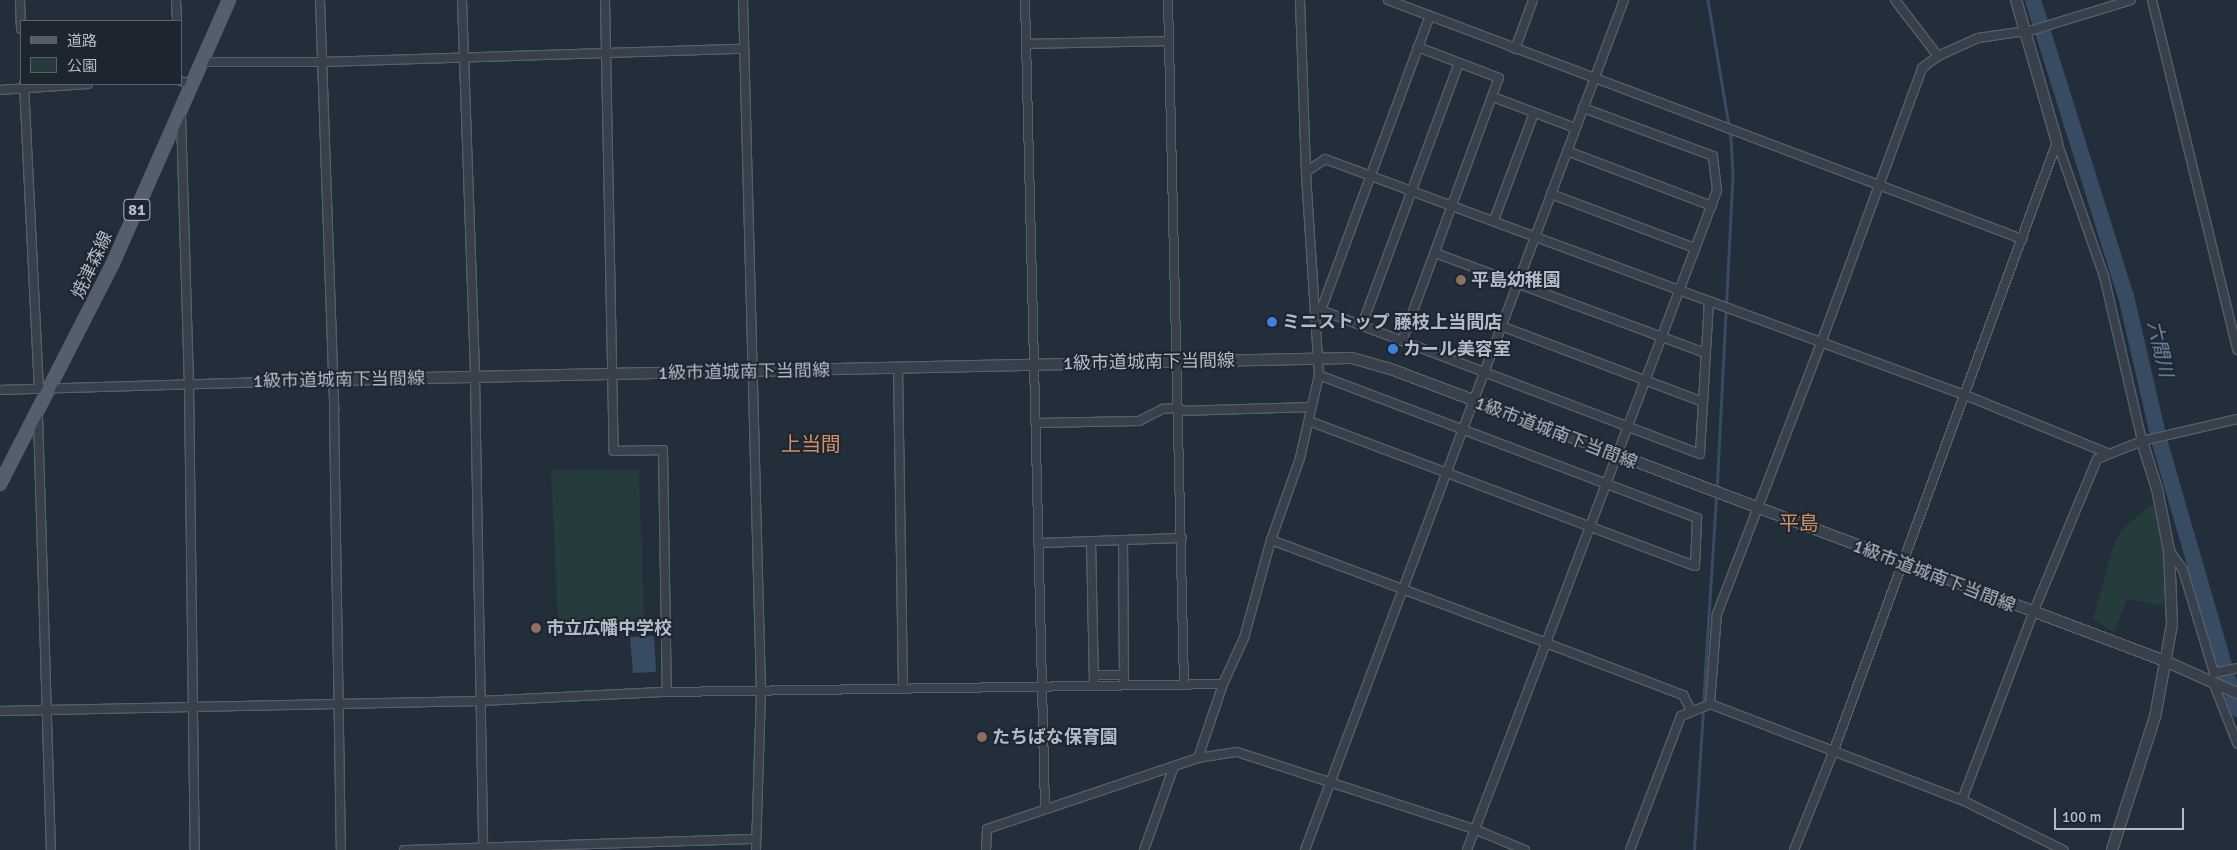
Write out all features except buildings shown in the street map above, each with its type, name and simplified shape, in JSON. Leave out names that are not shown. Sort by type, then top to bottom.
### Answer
[{"type":"main road","name":"焼津森線","points":[[0,484],[38,416],[46,387],[113,263],[181,111],[187,83],[202,62],[229,0]]},
{"type":"street","points":[[20,0],[21,20]]},
{"type":"street","points":[[176,0],[177,20]]},
{"type":"street","points":[[320,0],[332,380],[341,850]]},
{"type":"street","points":[[462,0],[475,377],[483,849]]},
{"type":"street","points":[[605,0],[614,451],[663,450],[666,692]]},
{"type":"street","points":[[743,0],[761,692],[756,850]]},
{"type":"street","points":[[1025,0],[1045,809]]},
{"type":"street","points":[[1168,0],[1178,361],[1184,684]]},
{"type":"street","points":[[1198,758],[1224,684],[1244,638],[1271,540],[1300,458],[1319,375],[1318,310],[1306,172],[1300,0]]},
{"type":"street","points":[[1388,0],[2022,239]]},
{"type":"street","points":[[1515,49],[1533,0]]},
{"type":"street","points":[[1305,850],[1624,0]]},
{"type":"street","points":[[1895,0],[1938,56]]},
{"type":"street","points":[[2016,0],[2029,30],[2057,142],[2104,276],[2157,489],[2169,550],[2172,624],[2155,717],[2112,850]]},
{"type":"street","points":[[1710,704],[1717,614],[1821,343],[1922,68],[1938,56],[1978,38],[2051,25],[2131,0]]},
{"type":"street","points":[[2152,0],[2237,350]]},
{"type":"street","points":[[1318,310],[1430,16]]},
{"type":"street","points":[[1026,44],[1168,41]]},
{"type":"street","points":[[1402,341],[1499,78],[1418,47]]},
{"type":"street","points":[[202,62],[322,62],[463,56],[744,50]]},
{"type":"street","points":[[1362,325],[1459,63]]},
{"type":"street","points":[[0,90],[24,86],[56,85]]},
{"type":"street","points":[[24,86],[46,387]]},
{"type":"street","points":[[1493,97],[1575,128]]},
{"type":"street","points":[[1467,850],[1630,428],[1717,190],[1713,156],[1583,108]]},
{"type":"street","points":[[181,111],[189,384],[196,850]]},
{"type":"street","points":[[1494,220],[1534,113]]},
{"type":"street","points":[[1794,850],[1834,750],[1900,563],[1965,395],[2057,142]]},
{"type":"street","points":[[1567,151],[1712,206]]},
{"type":"street","points":[[1306,172],[1325,159],[1965,395],[2107,453]]},
{"type":"street","points":[[1551,194],[1695,248]]},
{"type":"street","points":[[1435,254],[1705,353]]},
{"type":"street","points":[[1318,310],[1700,454],[1709,301]]},
{"type":"street","points":[[1501,326],[1703,402]]},
{"type":"street","name":"1級市道城南下当間線","points":[[0,390],[46,387],[754,372],[1318,357],[1368,361],[1704,490],[2165,661],[2237,693]]},
{"type":"street","points":[[898,368],[903,689]]},
{"type":"street","points":[[1309,421],[1695,566],[1697,518],[1319,375]]},
{"type":"street","points":[[1036,423],[1139,421],[1163,409],[1312,407]]},
{"type":"street","points":[[38,416],[51,850]]},
{"type":"street","points":[[1962,800],[2033,612],[2097,459],[2107,453],[2144,441],[2237,419]]},
{"type":"street","points":[[1038,542],[1182,538]]},
{"type":"street","points":[[1123,540],[1124,685]]},
{"type":"street","points":[[1271,540],[1683,695],[1691,710]]},
{"type":"street","points":[[1091,541],[1094,686]]},
{"type":"street","points":[[2169,550],[2183,570],[2214,673],[2234,669]]},
{"type":"street","points":[[1094,675],[1124,674]]},
{"type":"street","points":[[2215,683],[2237,743]]},
{"type":"street","points":[[0,711],[480,701],[666,692],[1224,684]]},
{"type":"street","points":[[1630,850],[1681,716],[1691,710],[1710,704],[1962,800],[2063,850]]},
{"type":"street","points":[[986,850],[987,829],[1198,758],[1224,753],[1250,754],[1330,784],[1474,829],[1525,850]]},
{"type":"street","points":[[1144,850],[1174,766]]},
{"type":"street","points":[[404,850],[756,839]]},
{"type":"green space","points":[[551,470],[639,470],[644,621],[558,621]]},
{"type":"green space","points":[[2153,503],[2163,542],[2170,607],[2127,599],[2114,632],[2093,619],[2112,551],[2120,531]]},
{"type":"water","points":[[654,636],[656,672],[633,673],[630,637]]},
{"type":"waterway","points":[[1708,0],[1731,137],[1733,176],[1717,489]]},
{"type":"waterway","name":"六間川","points":[[2033,0],[2126,296],[2160,443],[2237,709]]},
{"type":"waterway","points":[[1703,704],[1716,495]]},
{"type":"waterway","points":[[1694,850],[1703,709]]},
{"type":"place","name":"平島幼稚園","points":[[1461,280]]},
{"type":"place","name":"ミニストップ 藤枝上当間店","points":[[1272,322]]},
{"type":"place","name":"カール美容室","points":[[1393,349]]},
{"type":"place","name":"市立広幡中学校","points":[[536,628]]},
{"type":"place","name":"たちばな保育園","points":[[982,737]]},
{"type":"district","name":"上当間","points":[[811,444]]},
{"type":"district","name":"平島","points":[[1799,523]]}]
